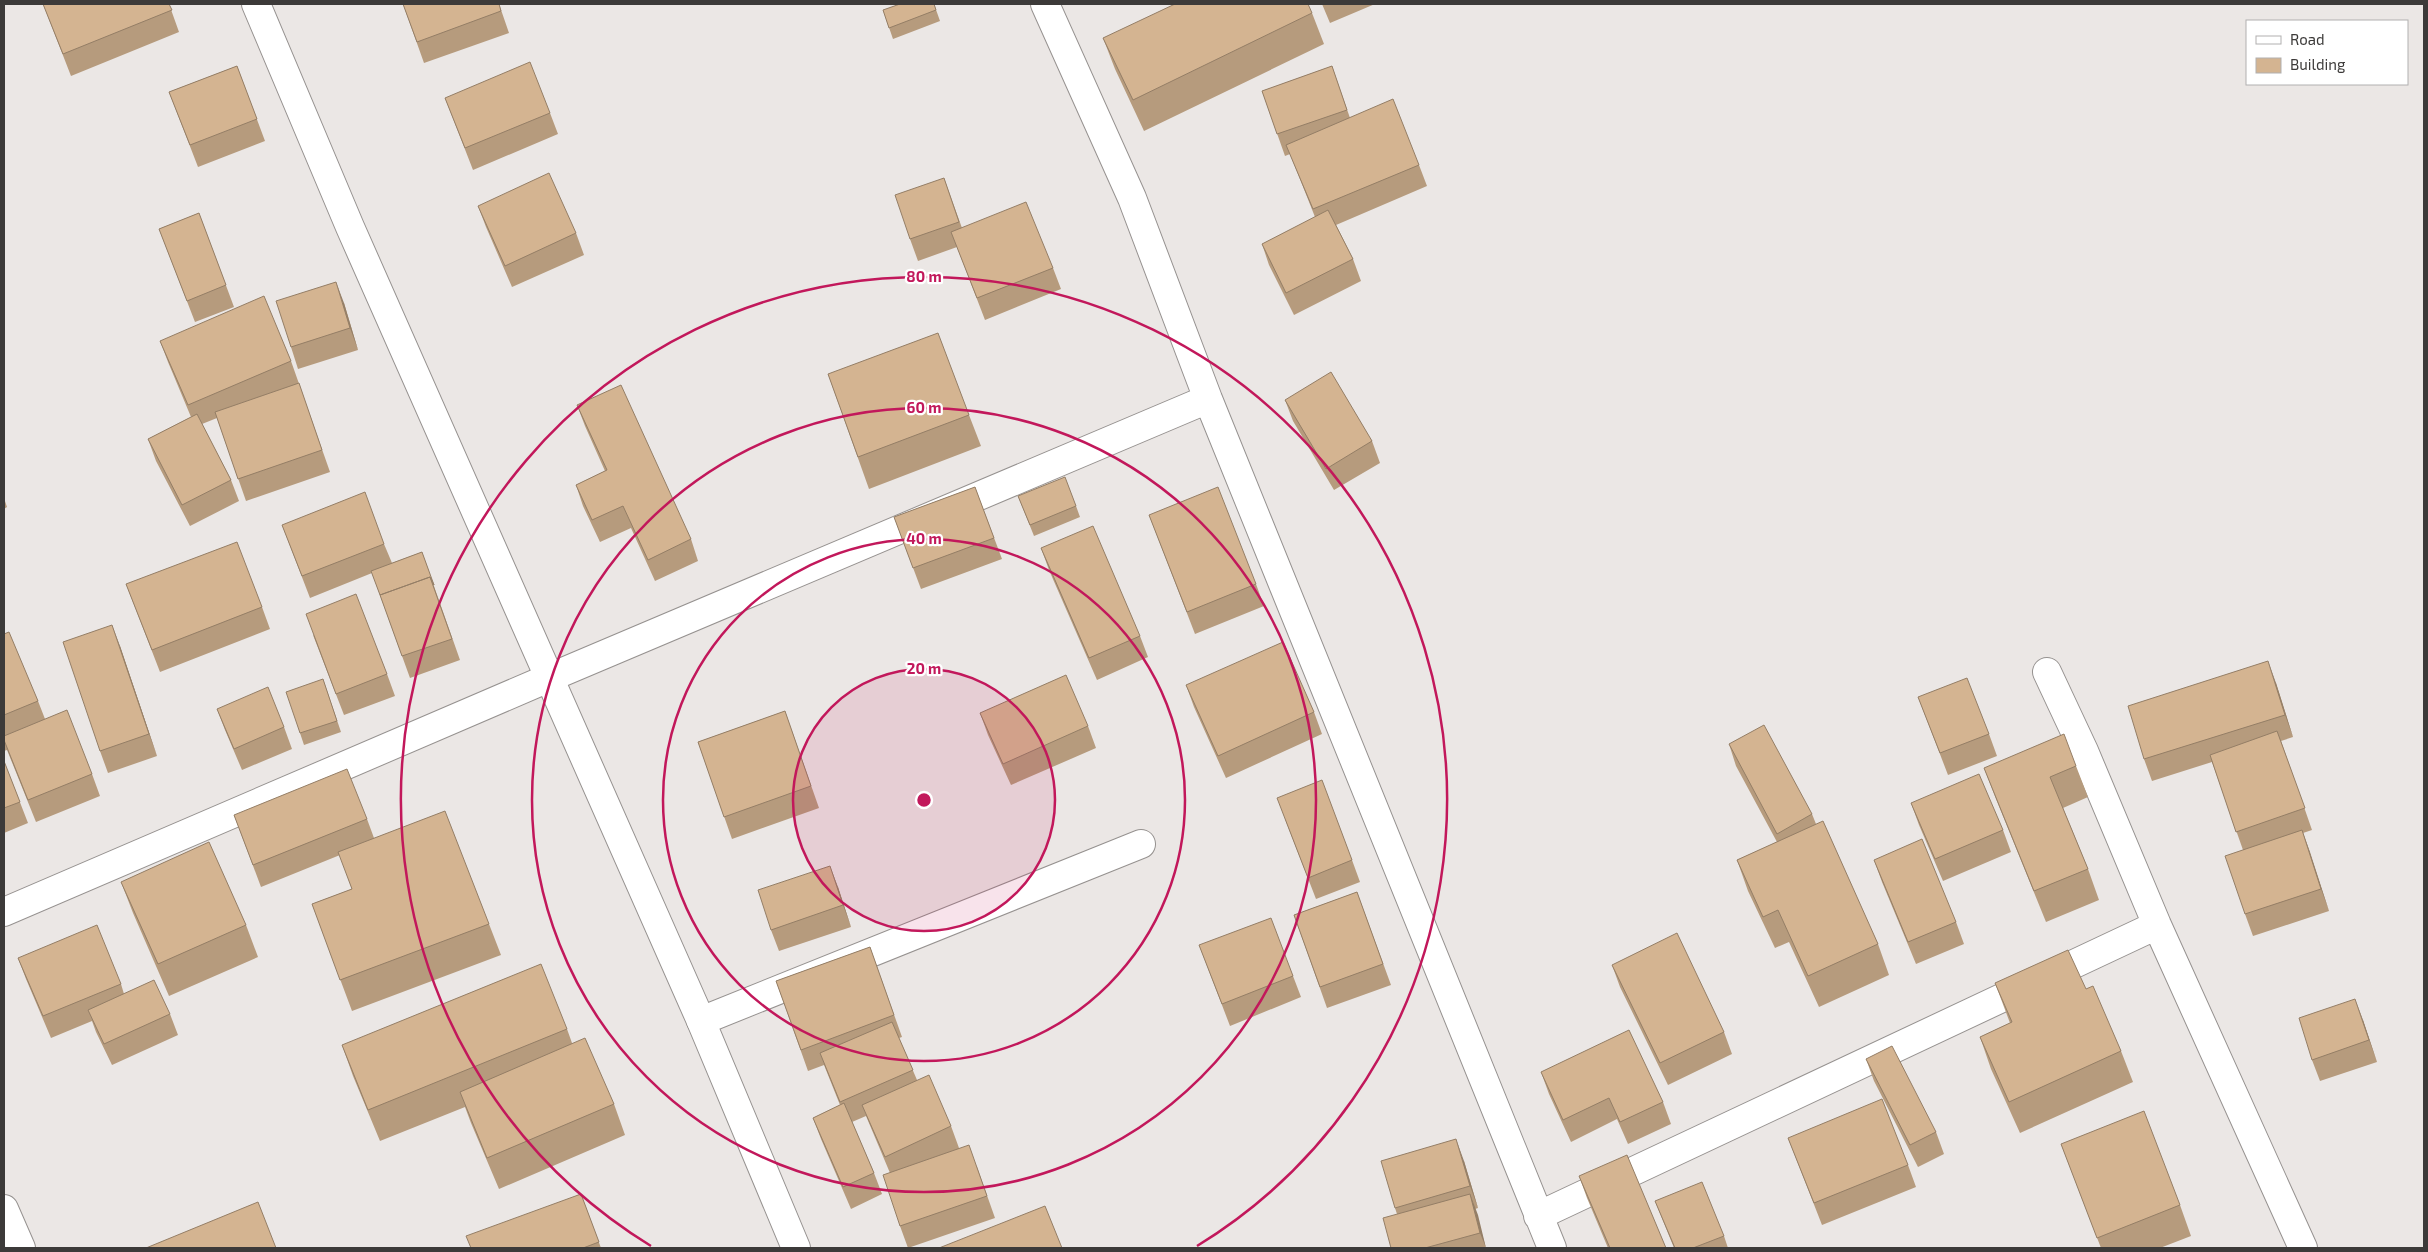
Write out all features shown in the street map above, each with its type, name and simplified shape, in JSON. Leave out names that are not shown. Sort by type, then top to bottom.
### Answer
[{"type":"main road","points":[[256,4],[350,227],[551,677],[701,1021],[796,1248]]},
{"type":"main road","points":[[1045,4],[1132,198],[1208,399],[1552,1248]]},
{"type":"main road","points":[[4,912],[551,677],[1208,399]]},
{"type":"main road","points":[[2046,672],[2084,751],[2157,925],[2303,1248]]},
{"type":"main road","points":[[701,1021],[1141,844]]},
{"type":"main road","points":[[1538,1216],[2157,925]]},
{"type":"main road","points":[[4,1209],[21,1248]]},
{"type":"building","points":[[43,4],[169,4],[172,10],[63,54]]},
{"type":"building","points":[[403,4],[499,4],[501,11],[417,42]]},
{"type":"building","points":[[900,4],[934,4],[936,10],[889,28],[883,10]]},
{"type":"building","points":[[1175,4],[1308,4],[1312,13],[1133,100],[1103,38]]},
{"type":"building","points":[[530,62],[550,113],[465,148],[445,98]]},
{"type":"building","points":[[237,66],[257,119],[190,145],[169,92]]},
{"type":"building","points":[[1332,66],[1347,110],[1277,134],[1262,91]]},
{"type":"building","points":[[1393,99],[1419,165],[1313,209],[1286,145]]},
{"type":"building","points":[[549,173],[576,233],[505,266],[478,206]]},
{"type":"building","points":[[944,178],[959,222],[910,239],[895,195]]},
{"type":"building","points":[[1026,202],[1053,268],[977,298],[951,232]]},
{"type":"building","points":[[1328,210],[1353,259],[1286,293],[1262,244]]},
{"type":"building","points":[[199,213],[226,285],[187,301],[159,229]]},
{"type":"building","points":[[336,282],[350,328],[291,347],[276,301]]},
{"type":"building","points":[[264,296],[291,361],[188,405],[160,341]]},
{"type":"building","points":[[938,333],[969,415],[858,457],[828,374]]},
{"type":"building","points":[[1331,372],[1372,441],[1326,469],[1285,400]]},
{"type":"building","points":[[299,383],[322,450],[238,479],[215,412]]},
{"type":"building","points":[[621,385],[691,539],[648,560],[623,506],[592,520],[576,485],[607,470],[577,405]]},
{"type":"building","points":[[197,414],[231,480],[182,505],[148,439]]},
{"type":"building","points":[[1065,477],[1076,506],[1030,525],[1018,496]]},
{"type":"building","points":[[975,487],[994,538],[913,568],[894,517]]},
{"type":"building","points":[[1218,487],[1256,584],[1187,612],[1149,515]]},
{"type":"building","points":[[365,492],[384,544],[302,576],[282,525]]},
{"type":"building","points":[[1093,526],[1140,636],[1089,658],[1041,548]]},
{"type":"building","points":[[237,542],[262,607],[152,650],[126,584]]},
{"type":"building","points":[[422,552],[434,585],[430,577],[380,595],[371,571]]},
{"type":"building","points":[[430,577],[452,639],[402,656],[380,595]]},
{"type":"building","points":[[356,594],[387,674],[336,694],[306,614]]},
{"type":"building","points":[[112,625],[149,734],[100,751],[63,642]]},
{"type":"building","points":[[9,632],[38,701],[4,715],[4,634]]},
{"type":"building","points":[[1283,642],[1314,712],[1218,756],[1186,685]]},
{"type":"building","points":[[2268,661],[2285,715],[2144,759],[2128,706]]},
{"type":"building","points":[[1066,675],[1088,726],[1003,764],[980,713]]},
{"type":"building","points":[[1967,678],[1989,734],[1940,753],[1918,697]]},
{"type":"building","points":[[323,679],[337,721],[300,733],[286,692]]},
{"type":"building","points":[[268,687],[284,727],[234,749],[217,709]]},
{"type":"building","points":[[67,710],[92,774],[28,800],[4,736]]},
{"type":"building","points":[[785,711],[811,786],[724,817],[698,742]]},
{"type":"building","points":[[1764,725],[1812,814],[1777,834],[1729,744]]},
{"type":"building","points":[[2277,731],[2305,808],[2236,832],[2210,755]]},
{"type":"building","points":[[2064,734],[2076,766],[2050,777],[2088,869],[2034,891],[1984,768]]},
{"type":"building","points":[[4,761],[20,802],[4,808]]},
{"type":"building","points":[[347,769],[367,819],[253,865],[234,815]]},
{"type":"building","points":[[1979,774],[2003,830],[1935,859],[1911,803]]},
{"type":"building","points":[[1322,780],[1352,860],[1308,878],[1277,798]]},
{"type":"building","points":[[445,811],[489,924],[340,980],[312,904],[352,889],[338,852]]},
{"type":"building","points":[[1823,821],[1878,944],[1808,976],[1778,910],[1763,917],[1737,860]]},
{"type":"building","points":[[2302,830],[2321,889],[2245,914],[2225,856]]},
{"type":"building","points":[[1922,839],[1956,922],[1908,942],[1874,860]]},
{"type":"building","points":[[209,842],[246,925],[158,964],[121,882]]},
{"type":"building","points":[[830,866],[843,905],[771,930],[758,890]]},
{"type":"building","points":[[1357,892],[1383,964],[1320,987],[1294,915]]},
{"type":"building","points":[[1271,918],[1293,976],[1222,1004],[1199,945]]},
{"type":"building","points":[[97,925],[121,984],[43,1016],[18,958]]},
{"type":"building","points":[[1677,933],[1724,1032],[1660,1063],[1612,965]]},
{"type":"building","points":[[870,947],[894,1015],[801,1050],[776,981]]},
{"type":"building","points":[[2068,950],[2086,989],[2093,986],[2121,1051],[2009,1102],[1980,1037],[2012,1022],[1995,983]]},
{"type":"building","points":[[541,964],[567,1029],[368,1110],[342,1045]]},
{"type":"building","points":[[154,980],[170,1014],[104,1044],[88,1010]]},
{"type":"building","points":[[2355,999],[2369,1040],[2312,1060],[2299,1018]]},
{"type":"building","points":[[892,1022],[913,1070],[840,1102],[820,1053]]},
{"type":"building","points":[[1629,1030],[1663,1102],[1620,1122],[1609,1098],[1563,1120],[1541,1072]]},
{"type":"building","points":[[585,1038],[614,1104],[487,1158],[460,1092]]},
{"type":"building","points":[[1892,1046],[1936,1132],[1910,1145],[1866,1059]]},
{"type":"building","points":[[929,1075],[951,1126],[885,1157],[862,1105]]},
{"type":"building","points":[[1882,1099],[1908,1165],[1814,1203],[1788,1138]]},
{"type":"building","points":[[844,1103],[874,1173],[843,1187],[813,1118]]},
{"type":"building","points":[[2144,1111],[2180,1205],[2097,1238],[2061,1144]]},
{"type":"building","points":[[1456,1139],[1470,1186],[1395,1208],[1381,1161]]},
{"type":"building","points":[[969,1145],[987,1196],[900,1226],[883,1175]]},
{"type":"building","points":[[1627,1155],[1666,1248],[1610,1248],[1579,1176]]},
{"type":"building","points":[[1702,1182],[1724,1236],[1693,1248],[1675,1248],[1655,1201]]},
{"type":"building","points":[[581,1194],[599,1242],[583,1248],[471,1248],[466,1236]]},
{"type":"building","points":[[1470,1194],[1480,1233],[1425,1248],[1391,1248],[1383,1218]]},
{"type":"building","points":[[258,1202],[276,1248],[146,1248]]},
{"type":"building","points":[[1045,1206],[1062,1248],[939,1248]]}]
